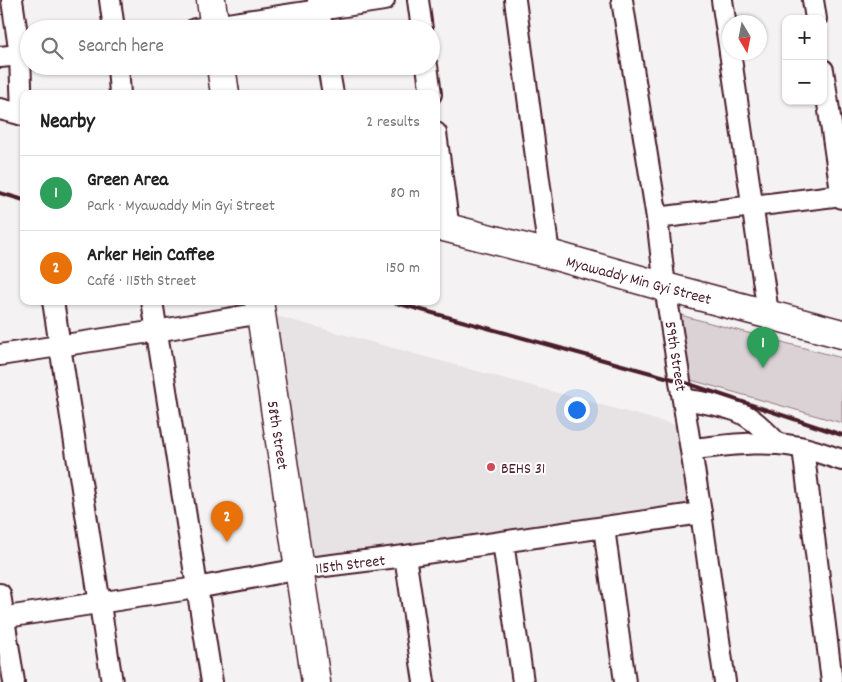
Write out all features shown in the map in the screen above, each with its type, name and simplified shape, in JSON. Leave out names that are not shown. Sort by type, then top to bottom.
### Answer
[{"type":"main road","points":[[222,75],[224,90]]},
{"type":"main road","name":"Myawaddy Min Gyi Street","points":[[443,227],[842,334]]},
{"type":"main road","name":"58th Street","points":[[260,307],[316,682]]},
{"type":"street","points":[[12,0],[20,34]]},
{"type":"street","points":[[110,0],[113,20]]},
{"type":"street","points":[[223,20],[320,13],[384,0]]},
{"type":"street","points":[[418,0],[421,20]]},
{"type":"street","points":[[515,0],[549,254]]},
{"type":"street","name":"59th Street","points":[[622,0],[657,218],[725,682]]},
{"type":"street","points":[[722,0],[724,15]]},
{"type":"street","points":[[813,0],[815,15]]},
{"type":"street","points":[[0,57],[20,55]]},
{"type":"street","points":[[731,60],[768,313]]},
{"type":"street","points":[[24,75],[24,90]]},
{"type":"street","points":[[119,75],[120,90]]},
{"type":"street","points":[[330,75],[332,90]]},
{"type":"street","points":[[428,75],[430,90]]},
{"type":"street","points":[[657,218],[842,196],[827,97]]},
{"type":"street","points":[[0,109],[20,114]]},
{"type":"street","points":[[440,187],[443,227]]},
{"type":"street","points":[[54,305],[112,682]]},
{"type":"street","points":[[153,305],[212,682]]},
{"type":"street","points":[[0,355],[156,331],[260,307]]},
{"type":"street","points":[[684,399],[732,409],[761,426],[778,444]]},
{"type":"street","points":[[691,449],[778,444],[802,448],[842,460]]},
{"type":"street","points":[[802,448],[832,682]]},
{"type":"street","name":"115th Street","points":[[2,617],[196,588],[300,569],[405,556],[701,513]]},
{"type":"street","points":[[604,528],[625,682]]},
{"type":"street","points":[[503,542],[523,682]]},
{"type":"street","points":[[405,556],[424,682]]},
{"type":"street","points":[[0,594],[2,617],[14,682]]},
{"type":"shaded area","name":"BEHS 31","points":[[269,314],[685,428],[700,507],[303,561]]},
{"type":"shaded area","points":[[680,315],[842,358],[842,423],[684,378]]},
{"type":"railway","points":[[0,193],[20,199]]},
{"type":"railway","points":[[404,305],[680,381],[842,435]]},
{"type":"place","name":"Green Area","points":[[763,368]]},
{"type":"place","name":"BEHS 31","points":[[491,467]]},
{"type":"place","name":"Arker Hein Caffee","points":[[227,542]]}]
